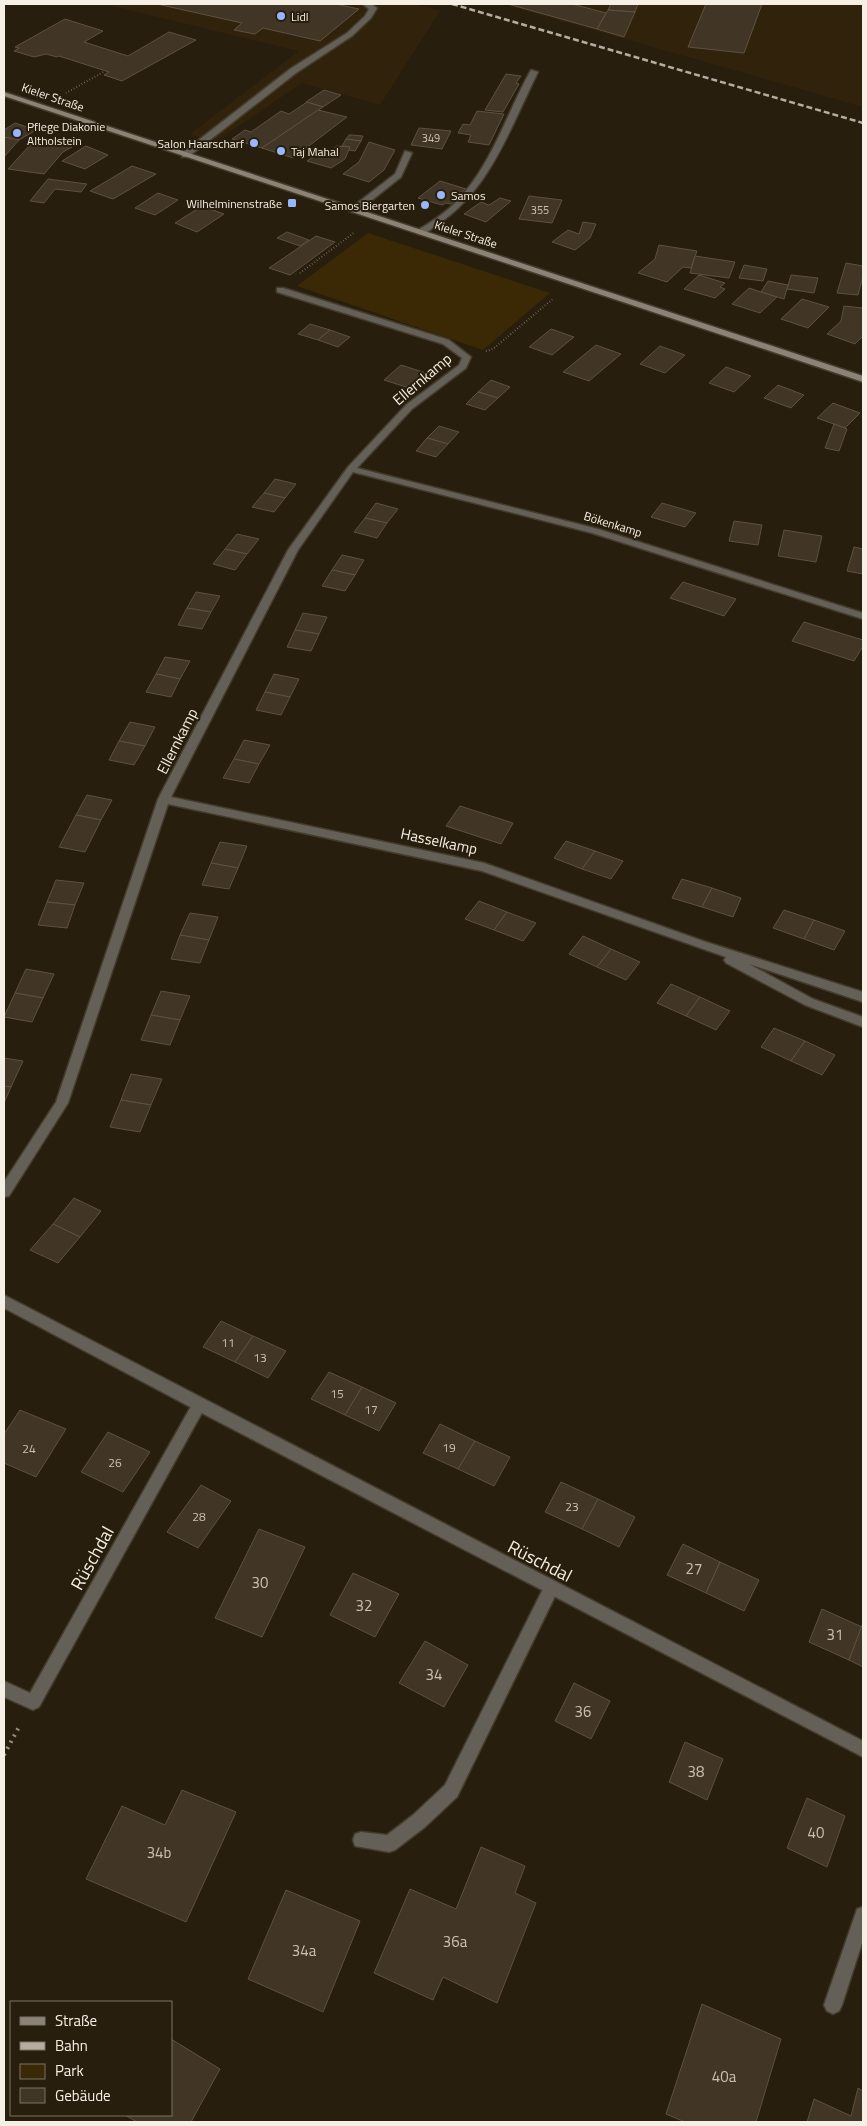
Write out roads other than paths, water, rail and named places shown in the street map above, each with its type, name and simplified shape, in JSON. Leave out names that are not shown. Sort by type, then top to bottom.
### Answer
[{"type":"main road","name":"Kieler Straße","points":[[4,94],[863,379]]},
{"type":"street","points":[[185,155],[296,68],[339,42],[370,17],[373,8],[366,4]]},
{"type":"street","points":[[421,232],[458,206],[466,197],[488,165],[534,72]]},
{"type":"street","points":[[354,210],[398,176],[408,153]]},
{"type":"street","name":"Ellernkamp","points":[[4,1192],[62,1103],[164,799],[293,550],[351,469],[409,407],[463,366],[467,357],[446,342],[280,290]]},
{"type":"street","name":"Bökenkamp","points":[[351,469],[595,531],[863,616]]},
{"type":"street","name":"Hasselkamp","points":[[164,799],[484,867],[699,944],[863,997]]},
{"type":"street","name":"Hasselkamp","points":[[699,944],[810,1002],[863,1022]]},
{"type":"street","name":"Rüschdal","points":[[4,1301],[199,1406],[863,1749]]},
{"type":"street","name":"Rüschdal","points":[[4,1689],[32,1702],[199,1406]]},
{"type":"street","points":[[361,1840],[389,1844],[418,1821],[451,1790],[551,1588]]},
{"type":"street","points":[[833,2005],[863,1915]]},
{"type":"railway","points":[[452,4],[863,123]]},
{"type":"place","name":"Lidl","points":[[281,16]]},
{"type":"place","name":"Pflege Diakonie Altholstein","points":[[17,133]]},
{"type":"place","name":"Salon Haarscharf","points":[[254,143]]},
{"type":"place","name":"Taj Mahal","points":[[281,151]]},
{"type":"place","name":"Samos","points":[[441,195]]},
{"type":"place","name":"Wilhelminenstraße","points":[[292,203]]},
{"type":"place","name":"Samos Biergarten","points":[[425,205]]}]
